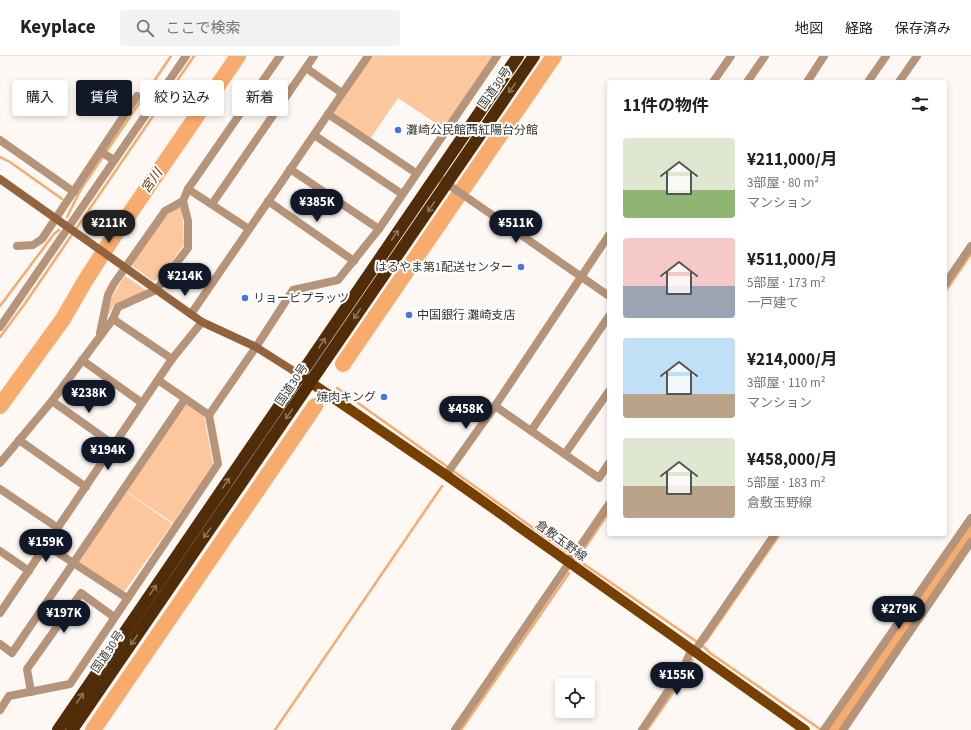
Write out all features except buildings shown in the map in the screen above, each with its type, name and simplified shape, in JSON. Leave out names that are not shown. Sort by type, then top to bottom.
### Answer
[{"type":"highway","name":"国道30号","points":[[58,730],[518,56]]},
{"type":"highway","name":"国道30号","points":[[72,730],[534,56]]},
{"type":"main road","name":"倉敷玉野線","points":[[300,375],[449,470],[696,647],[805,730]]},
{"type":"street","points":[[0,327],[72,230],[114,160],[186,56]]},
{"type":"street","points":[[100,336],[108,295],[124,266],[165,211],[182,201],[188,189],[280,56]]},
{"type":"street","points":[[212,204],[314,56]]},
{"type":"street","points":[[191,314],[368,56]]},
{"type":"street","points":[[209,415],[293,290],[338,280],[354,261],[379,229],[497,56]]},
{"type":"street","points":[[714,80],[731,56]]},
{"type":"street","points":[[748,80],[765,56]]},
{"type":"street","points":[[808,80],[824,56]]},
{"type":"street","points":[[869,80],[886,56]]},
{"type":"street","points":[[900,80],[917,56]]},
{"type":"street","points":[[306,68],[342,93]]},
{"type":"street","points":[[17,246],[33,245],[42,239],[103,153],[137,96]]},
{"type":"street","points":[[328,114],[416,174]]},
{"type":"street","points":[[314,135],[402,194]]},
{"type":"street","points":[[0,140],[74,192]]},
{"type":"street","points":[[103,153],[114,160]]},
{"type":"street","points":[[290,169],[379,229]]},
{"type":"street","points":[[436,176],[607,295]]},
{"type":"street","points":[[0,180],[202,322],[256,347],[300,375]]},
{"type":"street","points":[[188,189],[249,229]]},
{"type":"street","points":[[0,463],[52,401],[113,319],[118,307],[156,290],[188,248],[188,221],[182,201]]},
{"type":"street","points":[[268,201],[354,261]]},
{"type":"street","points":[[449,470],[495,406],[607,238]]},
{"type":"street","points":[[947,281],[971,246]]},
{"type":"street","points":[[113,319],[172,359]]},
{"type":"street","points":[[531,431],[607,319]]},
{"type":"street","points":[[0,613],[172,359],[202,322]]},
{"type":"street","points":[[82,360],[142,403]]},
{"type":"street","points":[[0,710],[9,696],[70,684],[218,464],[209,415],[158,380]]},
{"type":"street","points":[[565,454],[607,394]]},
{"type":"street","points":[[1,647],[12,653],[185,398]]},
{"type":"street","points":[[52,401],[114,444]]},
{"type":"street","points":[[495,406],[599,478],[607,466]]},
{"type":"street","points":[[19,440],[86,487]]},
{"type":"street","points":[[0,489],[58,528]]},
{"type":"street","points":[[455,730],[571,557],[577,551],[607,507]]},
{"type":"street","points":[[824,730],[971,518]]},
{"type":"street","points":[[642,730],[696,647],[774,536]]},
{"type":"street","points":[[843,730],[971,542]]},
{"type":"street","points":[[46,545],[127,598]]},
{"type":"street","points":[[0,551],[29,571]]},
{"type":"street","points":[[31,692],[27,669],[81,593],[114,617]]},
{"type":"shaded area","points":[[372,56],[492,56],[443,128],[398,98],[370,139],[334,113]]},
{"type":"shaded area","points":[[179,207],[182,208],[184,244],[161,278],[153,281],[131,265],[165,216]]},
{"type":"shaded area","points":[[125,276],[146,290],[115,304],[107,317],[113,295]]},
{"type":"shaded area","points":[[186,402],[204,416],[213,464],[173,523],[126,491]]},
{"type":"shaded area","points":[[125,491],[172,524],[124,592],[77,561]]},
{"type":"waterway","points":[[67,217],[81,189],[171,56]]},
{"type":"waterway","points":[[0,337],[26,302],[194,56]]},
{"type":"waterway","name":"宮川","points":[[0,406],[63,319],[108,245],[238,56]]},
{"type":"waterway","points":[[343,364],[554,56]]},
{"type":"waterway","points":[[0,157],[10,162],[62,199]]},
{"type":"waterway","points":[[0,306],[54,234],[59,230]]},
{"type":"waterway","points":[[947,289],[971,254]]},
{"type":"waterway","points":[[337,388],[578,560],[820,729]]},
{"type":"waterway","points":[[93,730],[315,406]]},
{"type":"waterway","points":[[275,730],[442,486]]},
{"type":"waterway","points":[[578,558],[607,515]]},
{"type":"waterway","points":[[833,730],[971,528]]},
{"type":"waterway","points":[[706,641],[779,536]]},
{"type":"waterway","points":[[461,730],[569,573]]},
{"type":"waterway","points":[[647,730],[688,671],[692,660]]},
{"type":"place","name":"灘崎公民館西紅陽台分館","points":[[398,130]]},
{"type":"place","name":"はるやま第1配送センター","points":[[521,267]]},
{"type":"place","name":"リョービプラッツ","points":[[245,298]]},
{"type":"place","name":"中国銀行 灘崎支店","points":[[409,315]]},
{"type":"place","name":"焼肉キング","points":[[384,397]]}]
